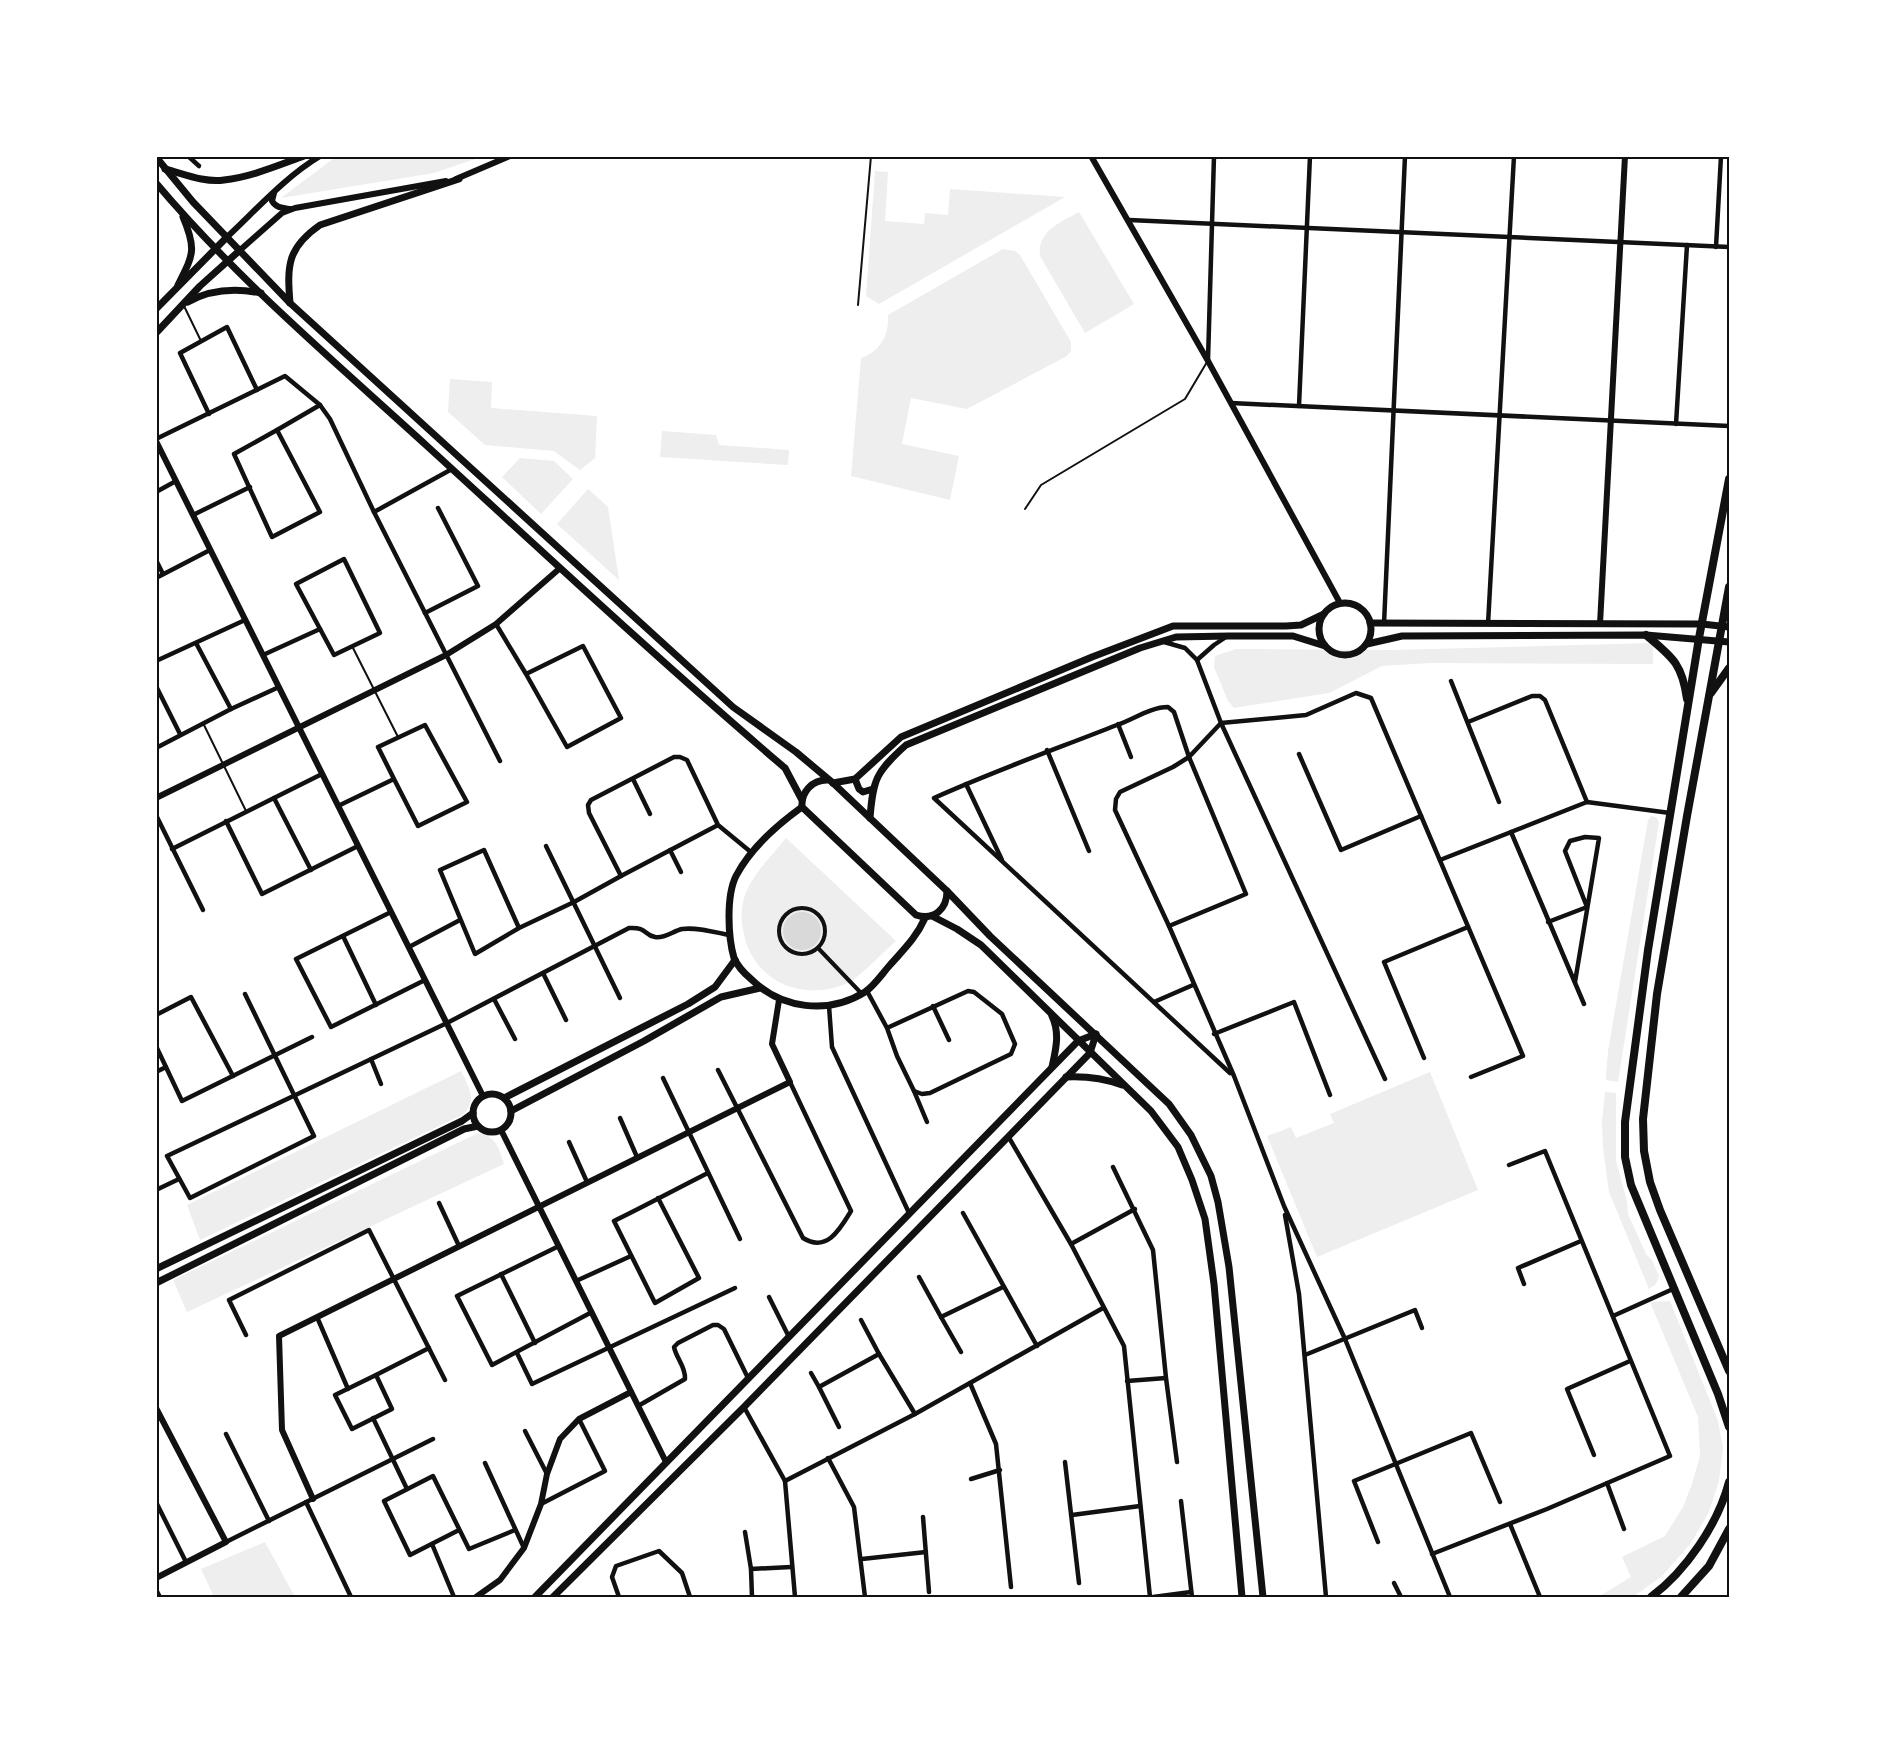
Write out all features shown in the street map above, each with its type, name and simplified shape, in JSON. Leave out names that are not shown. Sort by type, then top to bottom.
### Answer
[{"type":"main road","points":[[165,169],[201,179],[223,181],[304,156]]},
{"type":"main road","points":[[156,158],[193,202],[291,303],[733,707],[796,752],[870,818],[947,891],[990,936],[1169,1104],[1191,1135],[1211,1176],[1218,1202],[1229,1267],[1263,1597]]},
{"type":"main road","points":[[291,303],[289,268],[294,250],[305,236],[320,225],[459,179]]},
{"type":"main road","points":[[156,183],[227,262],[559,569],[784,768],[802,803],[859,862],[916,915],[928,917],[957,929],[981,945],[1151,1111],[1178,1147],[1205,1219],[1214,1284],[1242,1597]]},
{"type":"main road","points":[[176,289],[191,260],[192,238],[181,212]]},
{"type":"main road","points":[[158,304],[227,237]]},
{"type":"main road","points":[[156,333],[200,286],[240,251]]},
{"type":"main road","points":[[184,305],[199,296],[214,291],[245,290],[261,293]]},
{"type":"main road","points":[[1729,479],[1699,638],[1689,710],[1670,813],[1648,950],[1625,1122],[1625,1156],[1631,1185],[1718,1394],[1729,1427]]},
{"type":"main road","points":[[1729,587],[1725,627],[1719,640],[1657,994],[1644,1108],[1644,1151],[1650,1182],[1729,1371]]},
{"type":"main road","points":[[1367,644],[1370,623],[1366,614],[1359,607],[1340,603],[1331,607],[1324,614],[1319,623],[1319,633],[1325,646],[1334,654],[1346,656],[1358,652],[1367,644],[1402,636],[1646,635],[1729,642]]},
{"type":"main road","points":[[947,891],[944,906],[939,912],[928,917],[918,934],[864,992],[852,999],[829,1006],[807,1006],[779,1000],[760,988],[735,960],[729,935],[729,904],[735,878],[752,853],[802,803],[808,788],[814,783],[855,779],[901,737],[1092,657],[1173,626],[1301,625],[1324,614]]},
{"type":"main road","points":[[1370,623],[1702,624],[1725,627]]},
{"type":"main road","points":[[1646,635],[1672,657],[1679,667],[1685,682],[1689,710]]},
{"type":"main road","points":[[870,818],[876,778],[890,759],[906,746],[1158,642],[1176,637],[1293,636],[1325,646]]},
{"type":"main road","points":[[1709,696],[1729,668]]},
{"type":"main road","points":[[855,779],[859,789],[863,792],[873,789]]},
{"type":"main road","points":[[1648,950],[1665,951]]},
{"type":"main road","points":[[504,1098],[688,1004],[715,987],[735,960]]},
{"type":"main road","points":[[511,1111],[644,1041],[721,997],[760,988]]},
{"type":"main road","points":[[1048,1009],[1057,1033],[1057,1046],[1051,1069]]},
{"type":"main road","points":[[535,1597],[1078,1041],[1096,1034]]},
{"type":"main road","points":[[553,1597],[744,1407],[1090,1053],[1096,1034]]},
{"type":"main road","points":[[1066,1077],[1103,1078],[1127,1087]]},
{"type":"main road","points":[[494,1094],[504,1098],[511,1111],[509,1122],[501,1130],[489,1132],[478,1126],[473,1118],[476,1103],[483,1096],[494,1094]]},
{"type":"main road","points":[[156,1269],[462,1121],[473,1113]]},
{"type":"main road","points":[[156,1283],[464,1129],[478,1126]]},
{"type":"main road","points":[[1651,1597],[1675,1575],[1693,1553],[1721,1508],[1729,1482]]},
{"type":"main road","points":[[1681,1597],[1709,1566],[1729,1529]]},
{"type":"street","points":[[188,156],[199,166]]},
{"type":"street","points":[[227,237],[274,193],[320,156]]},
{"type":"street","points":[[240,251],[282,213],[459,179],[510,156]]},
{"type":"street","points":[[1091,156],[1208,361],[1340,603]]},
{"type":"street","points":[[1208,361],[1214,156]]},
{"type":"street","points":[[1299,406],[1305,228],[1310,156]]},
{"type":"street","points":[[1384,624],[1405,156]]},
{"type":"street","points":[[1488,624],[1514,156]]},
{"type":"street","points":[[1600,624],[1625,156]]},
{"type":"street","points":[[1716,247],[1721,156]]},
{"type":"street","points":[[274,193],[272,201],[274,204],[277,207],[291,210]]},
{"type":"street","points":[[1129,220],[1729,247]]},
{"type":"street","points":[[1676,424],[1687,245]]},
{"type":"street","points":[[209,414],[180,353],[227,327],[257,390]]},
{"type":"street","points":[[483,1096],[156,440],[285,376],[320,405],[330,419],[424,613],[500,761]]},
{"type":"street","points":[[1231,403],[1729,426]]},
{"type":"street","points":[[277,430],[320,512],[272,537],[234,453],[320,405]]},
{"type":"street","points":[[374,512],[452,469]]},
{"type":"street","points":[[156,492],[176,481]]},
{"type":"street","points":[[193,514],[250,487]]},
{"type":"street","points":[[424,613],[478,586],[438,508]]},
{"type":"street","points":[[156,578],[210,550]]},
{"type":"street","points":[[344,558],[380,633],[352,646],[334,655],[296,584],[344,558]]},
{"type":"street","points":[[156,560],[163,574]]},
{"type":"street","points":[[156,798],[446,656],[496,624],[559,569]]},
{"type":"street","points":[[156,661],[245,620]]},
{"type":"street","points":[[496,624],[567,747],[621,718],[583,646],[526,674]]},
{"type":"street","points":[[263,655],[320,629]]},
{"type":"street","points":[[1197,660],[1229,636]]},
{"type":"street","points":[[1158,642],[1185,648],[1197,660],[1221,723],[1385,1079]]},
{"type":"street","points":[[196,643],[231,709]]},
{"type":"street","points":[[1451,681],[1499,801]]},
{"type":"street","points":[[156,686],[180,734]]},
{"type":"street","points":[[156,748],[180,734],[279,687]]},
{"type":"street","points":[[1450,1597],[1345,1339],[1284,1206],[1234,1076],[1169,926],[1115,810],[1116,799],[1120,792],[1189,757],[1221,723],[1306,715],[1356,693],[1371,698],[1523,1056],[1471,1077]]},
{"type":"street","points":[[1468,722],[1532,696],[1540,696],[1545,700],[1587,802]]},
{"type":"street","points":[[1169,926],[1245,894],[1189,757],[1174,712],[1168,707],[1160,707],[1047,750],[934,798],[1234,1076]]},
{"type":"street","points":[[425,724],[467,802],[418,826],[394,779],[378,747],[425,724]]},
{"type":"street","points":[[1118,724],[1131,757]]},
{"type":"street","points":[[1047,750],[1089,851]]},
{"type":"street","points":[[1299,754],[1341,850],[1421,816]]},
{"type":"street","points":[[621,876],[589,813],[588,805],[591,800],[674,758],[680,757],[687,760],[718,825],[752,853]]},
{"type":"street","points":[[172,849],[322,774]]},
{"type":"street","points":[[338,806],[394,779]]},
{"type":"street","points":[[633,779],[650,814]]},
{"type":"street","points":[[966,784],[1004,864]]},
{"type":"street","points":[[274,798],[311,870]]},
{"type":"street","points":[[1440,860],[1587,802],[1670,813]]},
{"type":"street","points":[[156,815],[203,910]]},
{"type":"street","points":[[226,821],[262,894],[358,846]]},
{"type":"street","points":[[519,928],[483,850],[440,870],[475,954],[519,928],[574,902],[718,825]]},
{"type":"street","points":[[1511,832],[1584,1004]]},
{"type":"street","points":[[1575,982],[1599,838],[1585,837],[1570,841],[1565,851],[1587,907]]},
{"type":"street","points":[[546,846],[620,998]]},
{"type":"street","points":[[670,850],[681,873]]},
{"type":"street","points":[[1548,922],[1587,907]]},
{"type":"street","points":[[802,908],[817,913],[824,922],[825,932],[818,948],[801,955],[792,953],[784,946],[778,931],[785,914],[793,909],[802,908]]},
{"type":"street","points":[[391,912],[296,959],[331,1027],[425,980]]},
{"type":"street","points":[[409,947],[460,920]]},
{"type":"street","points":[[1424,1058],[1384,962],[1468,927]]},
{"type":"street","points":[[245,994],[275,1056],[294,1095],[314,1136],[190,1198],[167,1156],[294,1095],[447,1023],[629,928],[643,929],[657,938],[680,929],[729,935]]},
{"type":"street","points":[[343,936],[376,1005]]},
{"type":"street","points":[[818,948],[864,992],[887,1028],[927,1122]]},
{"type":"street","points":[[543,973],[566,1020]]},
{"type":"street","points":[[1154,1002],[1193,985]]},
{"type":"street","points":[[887,1028],[968,991],[1002,1014],[1015,1044],[1011,1054],[930,1093],[922,1094],[914,1091]]},
{"type":"street","points":[[156,1015],[192,997],[233,1076]]},
{"type":"street","points":[[494,999],[514,1038]]},
{"type":"street","points":[[717,1070],[803,1238],[812,1243],[823,1243],[836,1234],[851,1211],[772,1044],[779,1000]]},
{"type":"street","points":[[1214,1034],[1294,1002],[1330,1095]]},
{"type":"street","points":[[829,1006],[832,1047],[909,1213]]},
{"type":"street","points":[[933,1006],[949,1040]]},
{"type":"street","points":[[156,1046],[182,1101],[312,1037]]},
{"type":"street","points":[[371,1059],[381,1084]]},
{"type":"street","points":[[156,1072],[166,1067]]},
{"type":"street","points":[[663,1078],[740,1239]]},
{"type":"street","points":[[313,1499],[282,1430],[279,1336],[790,1082]]},
{"type":"street","points":[[620,1118],[637,1157]]},
{"type":"street","points":[[501,1130],[666,1462]]},
{"type":"street","points":[[1008,1136],[1071,1244],[1124,1346],[1140,1506],[1152,1597],[1191,1595],[1181,1501]]},
{"type":"street","points":[[569,1142],[587,1182]]},
{"type":"street","points":[[1432,1554],[1510,1524],[1670,1456],[1545,1151],[1509,1165]]},
{"type":"street","points":[[1113,1167],[1153,1250],[1177,1462]]},
{"type":"street","points":[[658,1198],[699,1278],[655,1303],[614,1221],[658,1198],[708,1173]]},
{"type":"street","points":[[156,1190],[179,1179]]},
{"type":"street","points":[[439,1203],[459,1246]]},
{"type":"street","points":[[1284,1206],[1299,1294],[1326,1597]]},
{"type":"street","points":[[1071,1244],[1135,1209]]},
{"type":"street","points":[[963,1213],[1037,1346]]},
{"type":"street","points":[[246,1335],[229,1300],[369,1230],[445,1380]]},
{"type":"street","points":[[1524,1284],[1518,1268],[1581,1241]]},
{"type":"street","points":[[559,1246],[456,1296],[492,1365],[592,1312]]},
{"type":"street","points":[[576,1281],[631,1256]]},
{"type":"street","points":[[501,1274],[535,1343]]},
{"type":"street","points":[[919,1277],[961,1352]]},
{"type":"street","points":[[941,1317],[1003,1287]]},
{"type":"street","points":[[517,1353],[532,1384],[735,1288]]},
{"type":"street","points":[[1613,1316],[1673,1289]]},
{"type":"street","points":[[769,1297],[789,1338]]},
{"type":"street","points":[[785,1481],[915,1414],[1103,1308]]},
{"type":"street","points":[[1305,1355],[1415,1311],[1422,1328]]},
{"type":"street","points":[[316,1317],[348,1389]]},
{"type":"street","points":[[861,1320],[915,1414]]},
{"type":"street","points":[[638,1406],[685,1378],[686,1372],[675,1354],[674,1347],[713,1325],[724,1329],[748,1378]]},
{"type":"street","points":[[376,1375],[392,1409],[352,1429],[335,1395],[429,1348]]},
{"type":"street","points":[[819,1387],[879,1354]]},
{"type":"street","points":[[1594,1455],[1567,1389],[1630,1360]]},
{"type":"street","points":[[811,1373],[839,1427]]},
{"type":"street","points":[[1127,1382],[1166,1378]]},
{"type":"street","points":[[970,1383],[996,1444],[1011,1587]]},
{"type":"street","points":[[476,1597],[500,1580],[524,1548],[541,1504],[547,1474],[560,1438],[579,1419],[631,1392]]},
{"type":"street","points":[[744,1407],[785,1481],[795,1597]]},
{"type":"street","points":[[156,1408],[226,1542]]},
{"type":"street","points":[[373,1418],[407,1489]]},
{"type":"street","points":[[541,1504],[605,1471],[579,1419]]},
{"type":"street","points":[[525,1431],[547,1474]]},
{"type":"street","points":[[1378,1542],[1354,1480],[1471,1432],[1500,1502]]},
{"type":"street","points":[[226,1434],[269,1521]]},
{"type":"street","points":[[156,1578],[433,1439]]},
{"type":"street","points":[[828,1458],[854,1507],[865,1597]]},
{"type":"street","points":[[1065,1462],[1079,1583]]},
{"type":"street","points":[[485,1463],[524,1548]]},
{"type":"street","points":[[971,1479],[1000,1470]]},
{"type":"street","points":[[459,1530],[410,1555],[384,1501],[433,1476],[469,1549],[515,1530]]},
{"type":"street","points":[[1607,1483],[1624,1529]]},
{"type":"street","points":[[156,1502],[186,1562]]},
{"type":"street","points":[[306,1502],[351,1597]]},
{"type":"street","points":[[1072,1515],[1140,1506]]},
{"type":"street","points":[[923,1517],[929,1592]]},
{"type":"street","points":[[1510,1524],[1540,1597]]},
{"type":"street","points":[[746,1532],[752,1597]]},
{"type":"street","points":[[432,1544],[454,1597]]},
{"type":"street","points":[[619,1597],[612,1578],[616,1566],[659,1551],[682,1573],[690,1597]]},
{"type":"street","points":[[862,1558],[926,1552]]},
{"type":"street","points":[[751,1569],[791,1567]]},
{"type":"street","points":[[1395,1583],[1401,1597]]},
{"type":"street","points":[[156,1592],[159,1597]]},
{"type":"lane","points":[[858,305],[871,156]]},
{"type":"lane","points":[[184,305],[201,341]]},
{"type":"lane","points":[[1025,509],[1041,485],[1185,399],[1208,361]]},
{"type":"lane","points":[[352,646],[398,737]]},
{"type":"lane","points":[[203,723],[246,811]]},
{"type":"shaded area","points":[[337,156],[484,156],[434,173],[281,198]]},
{"type":"shaded area","points":[[875,171],[888,172],[885,221],[924,224],[925,213],[948,215],[950,189],[1065,197],[879,304],[866,296]]},
{"type":"shaded area","points":[[1079,212],[1134,304],[1085,333],[1040,256],[1040,247],[1046,234]]},
{"type":"shaded area","points":[[1003,249],[1015,251],[1020,255],[1071,342],[1071,351],[1067,356],[967,409],[911,398],[902,444],[959,456],[950,500],[851,476],[861,358],[879,347],[887,329],[888,315]]},
{"type":"shaded area","points":[[450,379],[492,382],[491,408],[597,416],[595,458],[580,470],[554,451],[485,445],[448,412]]},
{"type":"shaded area","points":[[662,431],[716,435],[719,445],[789,450],[788,465],[660,457]]},
{"type":"shaded area","points":[[520,458],[554,461],[573,479],[541,514],[502,477]]},
{"type":"shaded area","points":[[588,489],[608,507],[619,580],[557,524]]},
{"type":"shaded area","points":[[1653,643],[1653,664],[1431,663],[1382,666],[1329,693],[1234,708],[1228,701],[1214,667],[1215,656],[1236,649],[1394,650]]},
{"type":"shaded area","points":[[1651,816],[1656,817],[1659,822],[1618,1082],[1606,1080],[1608,1051],[1648,820]]},
{"type":"shaded area","points":[[786,838],[896,941],[848,983],[816,990],[785,985],[772,978],[751,955],[743,930],[743,902],[755,876]]},
{"type":"shaded area","points":[[802,912],[816,917],[821,931],[816,945],[802,950],[788,945],[783,931],[788,917]]},
{"type":"shaded area","points":[[461,1071],[471,1098],[464,1114],[200,1240],[187,1205]]},
{"type":"shaded area","points":[[1430,1072],[1478,1190],[1317,1257],[1267,1136],[1291,1127],[1296,1138],[1334,1123],[1330,1114]]},
{"type":"shaded area","points":[[1605,1092],[1616,1093],[1616,1161],[1627,1201],[1628,1214],[1659,1276],[1656,1284],[1649,1289],[1609,1192],[1603,1148],[1602,1121]]},
{"type":"shaded area","points":[[478,1133],[493,1140],[504,1164],[187,1312],[173,1280]]},
{"type":"shaded area","points":[[1670,1301],[1718,1421],[1723,1448],[1719,1481],[1709,1512],[1691,1543],[1662,1576],[1633,1597],[1598,1597],[1631,1577],[1622,1557],[1665,1536],[1683,1507],[1700,1456],[1698,1417],[1650,1302]]},
{"type":"shaded area","points":[[265,1542],[295,1597],[214,1597],[201,1569]]}]
